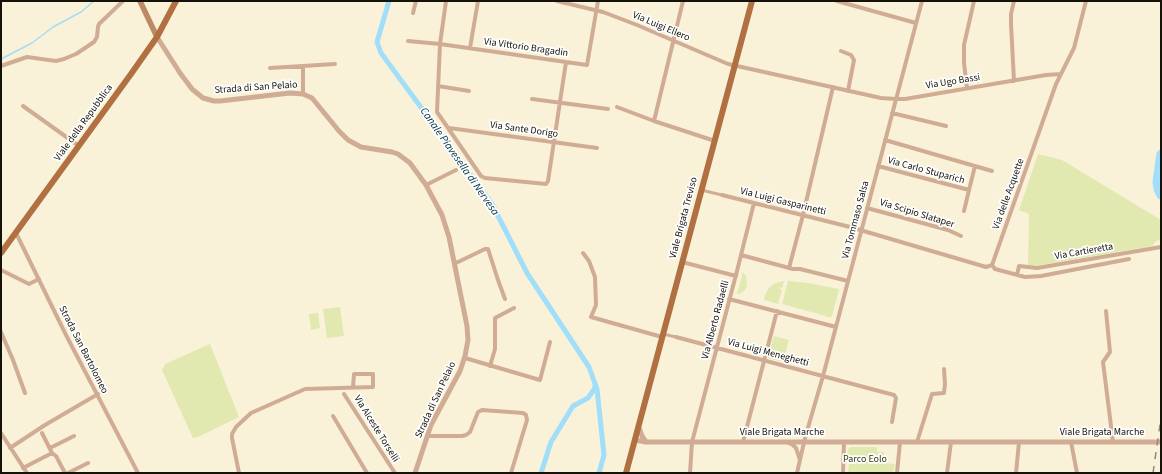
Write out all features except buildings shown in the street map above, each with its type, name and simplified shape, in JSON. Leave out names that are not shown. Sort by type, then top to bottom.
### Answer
[{"type":"main road","name":"Strada di San Pelaio","points":[[140,1],[157,37]]},
{"type":"main road","name":"Viale della Repubblica","points":[[1,253],[3,245],[16,233],[157,37],[176,1]]},
{"type":"main road","name":"Viale Brigata Treviso","points":[[626,473],[715,141],[750,1]]},
{"type":"street","points":[[1,66],[27,57],[56,61],[72,56],[94,42],[97,37],[99,24],[123,1]]},
{"type":"street","points":[[413,13],[416,1]]},
{"type":"street","points":[[446,1],[440,44],[437,112],[481,176],[485,178],[546,184],[548,181],[566,62]]},
{"type":"street","points":[[470,48],[478,1]]},
{"type":"street","name":"Via Luigi Ellero","points":[[557,1],[596,10],[627,21],[734,66]]},
{"type":"street","points":[[596,10],[598,1]]},
{"type":"street","points":[[654,121],[683,1]]},
{"type":"street","points":[[837,1],[916,23]]},
{"type":"street","name":"Via Tommaso Salsa","points":[[797,473],[922,1]]},
{"type":"street","points":[[967,88],[964,63],[964,45],[974,1]]},
{"type":"street","points":[[1014,1],[1011,14],[1014,81]]},
{"type":"street","name":"Via delle Acquette","points":[[992,265],[1056,84],[1074,48],[1086,1]]},
{"type":"street","name":"Via Vittorio Bragadin","points":[[408,42],[440,44],[586,65],[596,10]]},
{"type":"street","name":"Strada di San Pelaio","points":[[157,37],[192,89],[203,98],[220,101],[303,94],[312,98],[348,140],[360,147],[398,154],[410,163],[426,185],[438,207],[450,237],[467,326],[468,345],[457,378],[435,418],[415,473]]},
{"type":"street","points":[[841,51],[850,55],[854,60],[848,90]]},
{"type":"street","points":[[270,68],[335,64]]},
{"type":"street","name":"Via Ugo Bassi","points":[[734,66],[881,98],[896,99],[1046,75],[1061,74]]},
{"type":"street","points":[[303,67],[303,94]]},
{"type":"street","points":[[438,86],[469,91]]},
{"type":"street","points":[[789,268],[833,87]]},
{"type":"street","points":[[532,98],[608,109]]},
{"type":"street","points":[[23,106],[80,146]]},
{"type":"street","points":[[617,107],[715,141]]},
{"type":"street","points":[[892,113],[946,126]]},
{"type":"street","name":"Via Sante Dorigo","points":[[449,128],[597,148]]},
{"type":"street","points":[[885,140],[992,171]]},
{"type":"street","name":"Via Carlo Stuparich","points":[[878,166],[969,190]]},
{"type":"street","name":"Via Carlo Stuparich","points":[[964,211],[975,166]]},
{"type":"street","points":[[426,185],[456,170]]},
{"type":"street","name":"Via Luigi Gasparinetti","points":[[701,190],[861,231]]},
{"type":"street","name":"Via Alberto Radaelli","points":[[690,473],[692,442],[754,203]]},
{"type":"street","name":"Via Scipio Slataper","points":[[867,208],[948,230],[961,236]]},
{"type":"street","points":[[861,231],[986,267],[992,265]]},
{"type":"street","name":"Strada San Bartolomeo","points":[[16,233],[138,473]]},
{"type":"street","name":"Via Cartieretta","points":[[1017,275],[1019,266],[1037,268],[1161,247]]},
{"type":"street","points":[[455,263],[485,248],[488,249],[505,299]]},
{"type":"street","points":[[583,253],[589,261],[595,277],[596,305],[591,317],[663,335]]},
{"type":"street","points":[[741,255],[789,268],[800,269],[848,281]]},
{"type":"street","name":"Via Cartieretta","points":[[992,265],[995,269],[1025,277],[1041,276],[1129,259]]},
{"type":"street","points":[[682,262],[736,276]]},
{"type":"street","points":[[1,270],[29,284],[39,279]]},
{"type":"street","points":[[729,299],[836,327]]},
{"type":"street","points":[[490,366],[495,349],[495,318],[514,308]]},
{"type":"street","points":[[743,442],[777,311]]},
{"type":"street","points":[[1106,311],[1110,352],[1103,362],[1112,442]]},
{"type":"street","points":[[1,332],[25,393]]},
{"type":"street","name":"Via Luigi Meneghetti","points":[[663,335],[764,360],[895,396],[892,422]]},
{"type":"street","points":[[464,358],[540,380],[550,342]]},
{"type":"street","points":[[917,442],[932,394],[944,392],[944,369]]},
{"type":"street","points":[[239,473],[232,434],[236,427],[251,413],[305,389],[373,387],[373,374],[354,374],[354,387]]},
{"type":"street","points":[[10,448],[45,425],[98,394]]},
{"type":"street","name":"Via Alceste Torselli","points":[[344,394],[395,473]]},
{"type":"street","points":[[428,436],[466,435],[470,432],[478,412],[482,410],[523,413],[526,415],[527,420],[511,473]]},
{"type":"street","points":[[333,416],[367,473]]},
{"type":"street","points":[[639,428],[646,442]]},
{"type":"street","points":[[42,433],[52,453],[56,456],[66,473],[88,463]]},
{"type":"street","points":[[1,434],[27,473]]},
{"type":"street","points":[[50,448],[74,436]]},
{"type":"street","name":"Viale Brigata Marche","points":[[636,440],[646,442],[1161,442]]},
{"type":"street","points":[[787,442],[796,448],[800,461]]},
{"type":"street","points":[[843,473],[844,442]]},
{"type":"street","points":[[897,473],[900,442]]},
{"type":"street","points":[[947,473],[951,442]]},
{"type":"street","points":[[1016,473],[1019,442]]},
{"type":"street","points":[[1071,442],[1077,473]]},
{"type":"street","points":[[23,468],[52,453]]},
{"type":"green space","points":[[1038,154],[1062,160],[1161,220],[1161,240],[1156,241],[1152,246],[1029,267],[1029,214],[1019,210]]},
{"type":"green space","points":[[743,272],[746,276],[747,286],[745,290],[737,294]]},
{"type":"green space","points":[[784,281],[782,288],[777,287],[782,290],[778,304],[764,300],[769,288],[775,283]]},
{"type":"green space","points":[[788,281],[839,289],[832,316],[829,318],[782,304]]},
{"type":"green space","points":[[340,307],[344,336],[327,338],[323,309]]},
{"type":"green space","points":[[318,313],[320,328],[311,330],[309,314]]},
{"type":"green space","points":[[774,336],[789,340],[783,362],[768,358]]},
{"type":"green space","points":[[210,344],[239,417],[193,438],[162,370],[165,364]]},
{"type":"green space","name":"Parco Eolo","points":[[850,447],[877,447],[877,452],[884,452],[884,463],[895,464],[893,473],[848,473],[849,461],[846,460],[848,449]]},
{"type":"waterway","points":[[1,59],[32,43],[53,27],[81,12],[94,1]]},
{"type":"waterway","name":"Canale Piavesella di Nervesa","points":[[389,1],[377,42],[381,53],[492,204],[527,273],[589,367],[597,389],[604,455],[599,473]]},
{"type":"waterway","points":[[1161,154],[1157,182],[1161,195]]},
{"type":"waterway","name":"Canale Piavesella di Nervesa","points":[[541,473],[551,442],[573,406],[588,398],[595,388],[595,384]]},
{"type":"railway","points":[[1153,473],[1161,418]]}]
